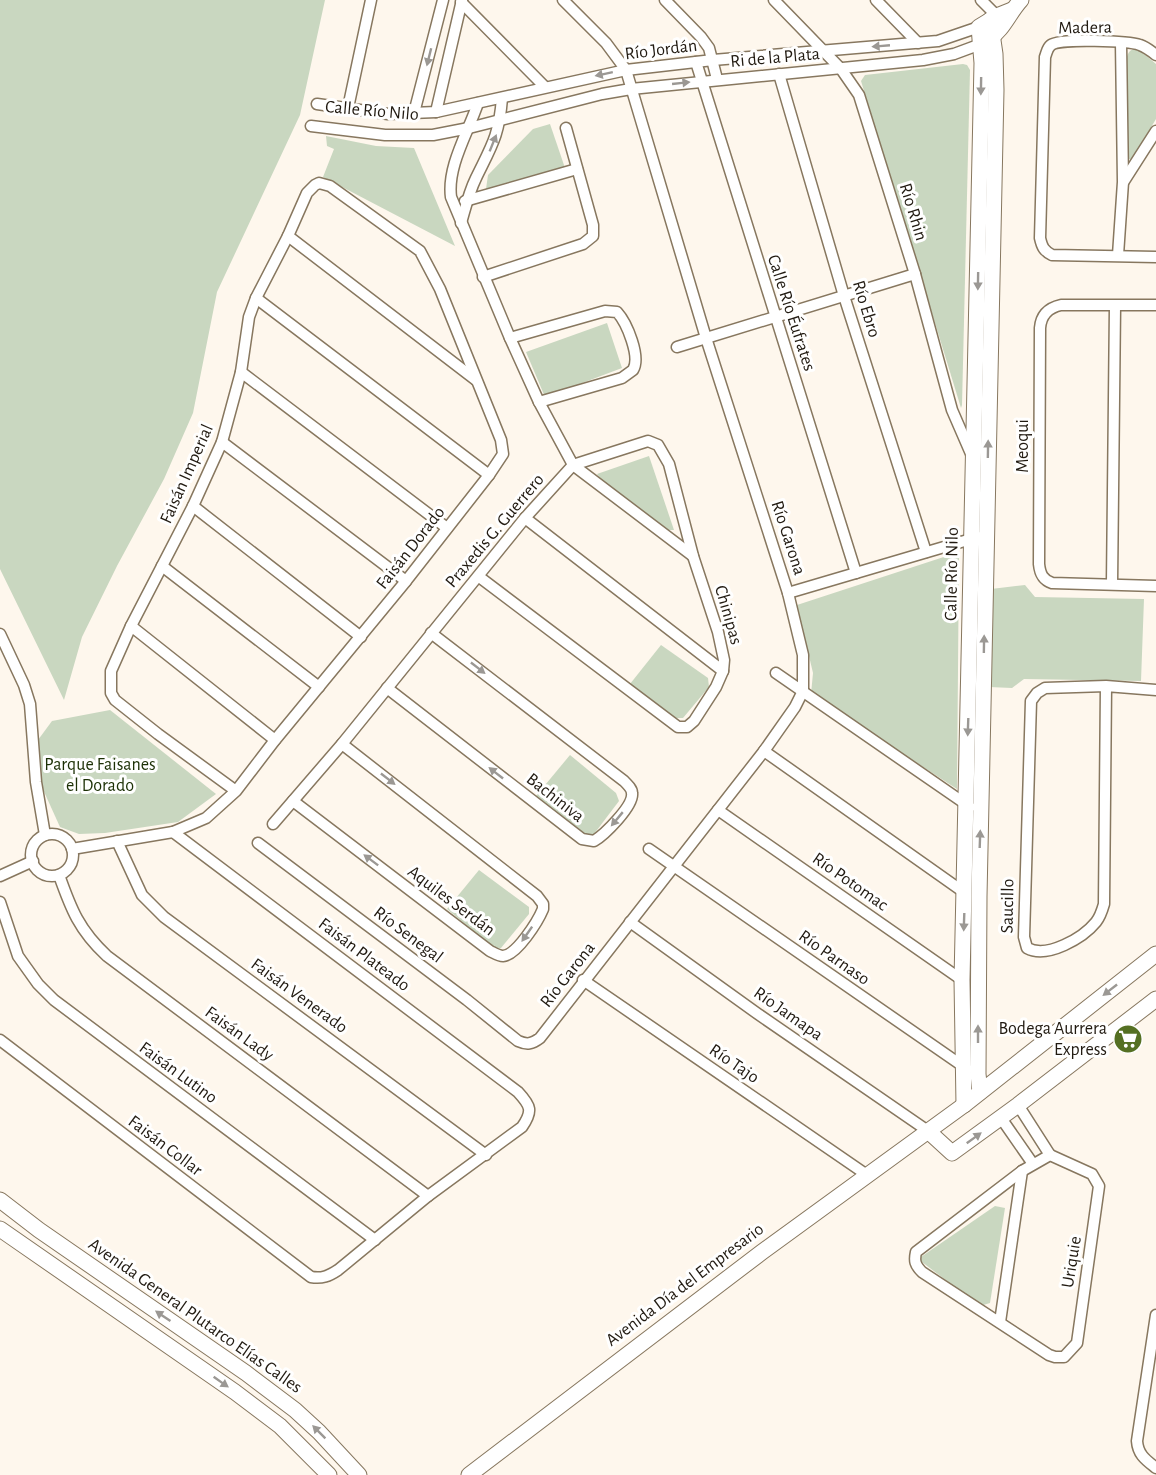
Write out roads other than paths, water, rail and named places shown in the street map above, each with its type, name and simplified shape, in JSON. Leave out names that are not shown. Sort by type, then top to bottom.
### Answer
[{"type":"street","points":[[348,108],[371,0]]},
{"type":"street","points":[[414,113],[444,0]]},
{"type":"street","name":"Río Garona","points":[[540,1038],[764,751],[795,707],[803,691],[803,655],[788,593],[706,338],[626,70],[606,43],[563,0]]},
{"type":"street","points":[[665,0],[709,48],[717,80]]},
{"type":"street","name":"Río Rhin","points":[[774,0],[841,69],[859,95],[915,274],[952,410],[974,459]]},
{"type":"street","points":[[876,0],[918,43]]},
{"type":"street","points":[[981,0],[1001,16]]},
{"type":"street","points":[[462,1],[545,87]]},
{"type":"street","points":[[436,112],[462,1]]},
{"type":"street","name":"Río Jordán","points":[[317,104],[388,114],[436,112],[626,70],[951,38],[1001,16]]},
{"type":"street","name":"Calle Río Nilo","points":[[980,1092],[978,1074],[981,814],[979,536],[974,459],[987,40],[1001,16]]},
{"type":"street","name":"Calle Río Nilo","points":[[964,1105],[962,980],[966,804],[996,101],[987,40]]},
{"type":"street","name":"Ri de la Plata","points":[[500,121],[602,94],[631,89],[923,60],[954,54],[987,40]]},
{"type":"street","name":"Madera","points":[[1118,255],[1124,182],[1121,43],[1059,41],[1047,51],[1040,238],[1042,248],[1052,255],[1156,256]]},
{"type":"street","points":[[1121,43],[1143,46],[1156,55]]},
{"type":"street","name":"Calle Río Éufrates","points":[[696,62],[856,573]]},
{"type":"street","name":"Río Ebro","points":[[779,74],[844,296],[926,552]]},
{"type":"street","points":[[461,224],[475,179],[492,148],[500,121],[502,98]]},
{"type":"street","points":[[478,103],[450,180],[453,206],[539,402],[573,465],[693,556]]},
{"type":"street","name":"Calle Río Nilo","points":[[311,126],[404,136],[433,135],[500,121]]},
{"type":"street","points":[[483,277],[583,244],[593,236],[593,225],[566,128]]},
{"type":"street","points":[[1124,182],[1156,131]]},
{"type":"street","points":[[453,206],[578,169]]},
{"type":"street","name":"Faisán Imperial","points":[[236,791],[115,700],[111,693],[111,671],[131,626],[193,506],[222,441],[241,372],[249,317],[256,297],[308,193],[315,184]]},
{"type":"street","name":"Faisán Dorado","points":[[72,849],[173,832],[206,818],[236,791],[500,461],[503,447],[440,289],[420,251],[330,186],[315,184]]},
{"type":"street","points":[[288,236],[476,380]]},
{"type":"street","points":[[677,347],[915,274]]},
{"type":"street","points":[[256,297],[489,475]]},
{"type":"street","name":"Meoqui","points":[[1156,305],[1061,305],[1051,308],[1041,322],[1040,340],[1040,570],[1046,581],[1052,583],[1156,586]]},
{"type":"street","points":[[1112,584],[1115,306]]},
{"type":"street","points":[[510,338],[605,311],[616,312],[626,326],[636,360],[633,370],[622,378],[539,402]]},
{"type":"street","points":[[241,372],[447,528]]},
{"type":"street","points":[[222,441],[406,581]]},
{"type":"street","name":"Chinipas","points":[[478,576],[678,727],[687,727],[694,721],[716,687],[723,671],[724,660],[669,464],[658,445],[653,442],[641,443],[573,465]]},
{"type":"street","name":"Praxedis G. Guerrero","points":[[273,824],[342,744],[525,518],[573,465]]},
{"type":"street","points":[[193,506],[361,637]]},
{"type":"street","points":[[525,518],[723,671]]},
{"type":"street","points":[[788,593],[979,536]]},
{"type":"street","points":[[162,566],[319,687]]},
{"type":"street","points":[[131,626],[275,740]]},
{"type":"street","points":[[0,633],[24,685],[30,704],[36,782],[45,835]]},
{"type":"street","name":"Bachiniva","points":[[387,688],[582,839],[594,841],[601,837],[628,806],[632,791],[624,782],[431,633]]},
{"type":"street","points":[[776,673],[981,814]]},
{"type":"street","name":"Saucillo","points":[[1106,686],[1104,904],[1095,924],[1076,939],[1052,949],[1032,951],[1027,948],[1024,937],[1031,701],[1045,688],[1106,686],[1156,690]]},
{"type":"street","name":"Aquiles Serdán","points":[[293,801],[490,951],[503,956],[510,954],[519,946],[543,909],[543,904],[537,896],[342,744]]},
{"type":"street","points":[[764,751],[965,893]]},
{"type":"street","name":"Río Potomac","points":[[718,810],[962,980]]},
{"type":"street","name":"Faisán Plateado","points":[[173,832],[518,1092],[530,1109],[528,1119],[522,1127],[486,1155]]},
{"type":"street","points":[[45,835],[63,837],[68,840],[72,849],[72,862],[65,872],[59,875],[42,873],[33,861],[33,847],[45,835]]},
{"type":"street","name":"Faisán Venerado","points":[[117,841],[142,895],[164,917],[486,1155]]},
{"type":"street","name":"Río Senegal","points":[[258,843],[518,1041],[525,1044],[533,1043],[540,1038]]},
{"type":"street","name":"Río Parnaso","points":[[649,849],[963,1067],[978,1074]]},
{"type":"street","points":[[0,876],[33,861]]},
{"type":"street","name":"Faisán Lady","points":[[59,875],[72,911],[94,944],[106,956],[428,1196]]},
{"type":"street","name":"Faisán Lutino","points":[[0,902],[18,956],[38,984],[54,1000],[375,1240]]},
{"type":"street","name":"Río Jamapa","points":[[630,922],[928,1131]]},
{"type":"street","name":"Avenida Día del Empresario","points":[[469,1475],[599,1374],[964,1105],[1156,954]]},
{"type":"street","name":"Río Tajo","points":[[583,980],[867,1175]]},
{"type":"street","points":[[928,1131],[952,1153],[1018,1106],[1156,999]]},
{"type":"street","name":"Faisán Collar","points":[[0,1040],[311,1277],[319,1279],[330,1276],[375,1240]]},
{"type":"street","points":[[1018,1106],[1050,1155]]},
{"type":"street","points":[[1001,1118],[1033,1164]]},
{"type":"street","points":[[375,1240],[428,1196],[486,1155]]},
{"type":"street","name":"Uriquie","points":[[1050,1155],[1092,1174],[1099,1186],[1077,1343],[1064,1357],[1055,1357],[922,1272],[914,1260],[916,1252],[1022,1171],[1050,1155]]},
{"type":"street","points":[[1000,1322],[1022,1171]]},
{"type":"street","name":"Avenida General Plutarco Elías Calles","points":[[0,1200],[85,1263],[246,1373],[295,1410],[359,1475]]},
{"type":"street","points":[[0,1229],[235,1392],[280,1426],[329,1475]]},
{"type":"street","points":[[60,1270],[74,1269],[85,1263]]},
{"type":"street","points":[[1156,1315],[1137,1441],[1137,1450],[1156,1468]]},
{"type":"place","name":"Bodega Aurrera Express","points":[[1128,1039]]},
{"type":"park label","name":"Parque Faisanes el Dorado","points":[[100,775]]}]
